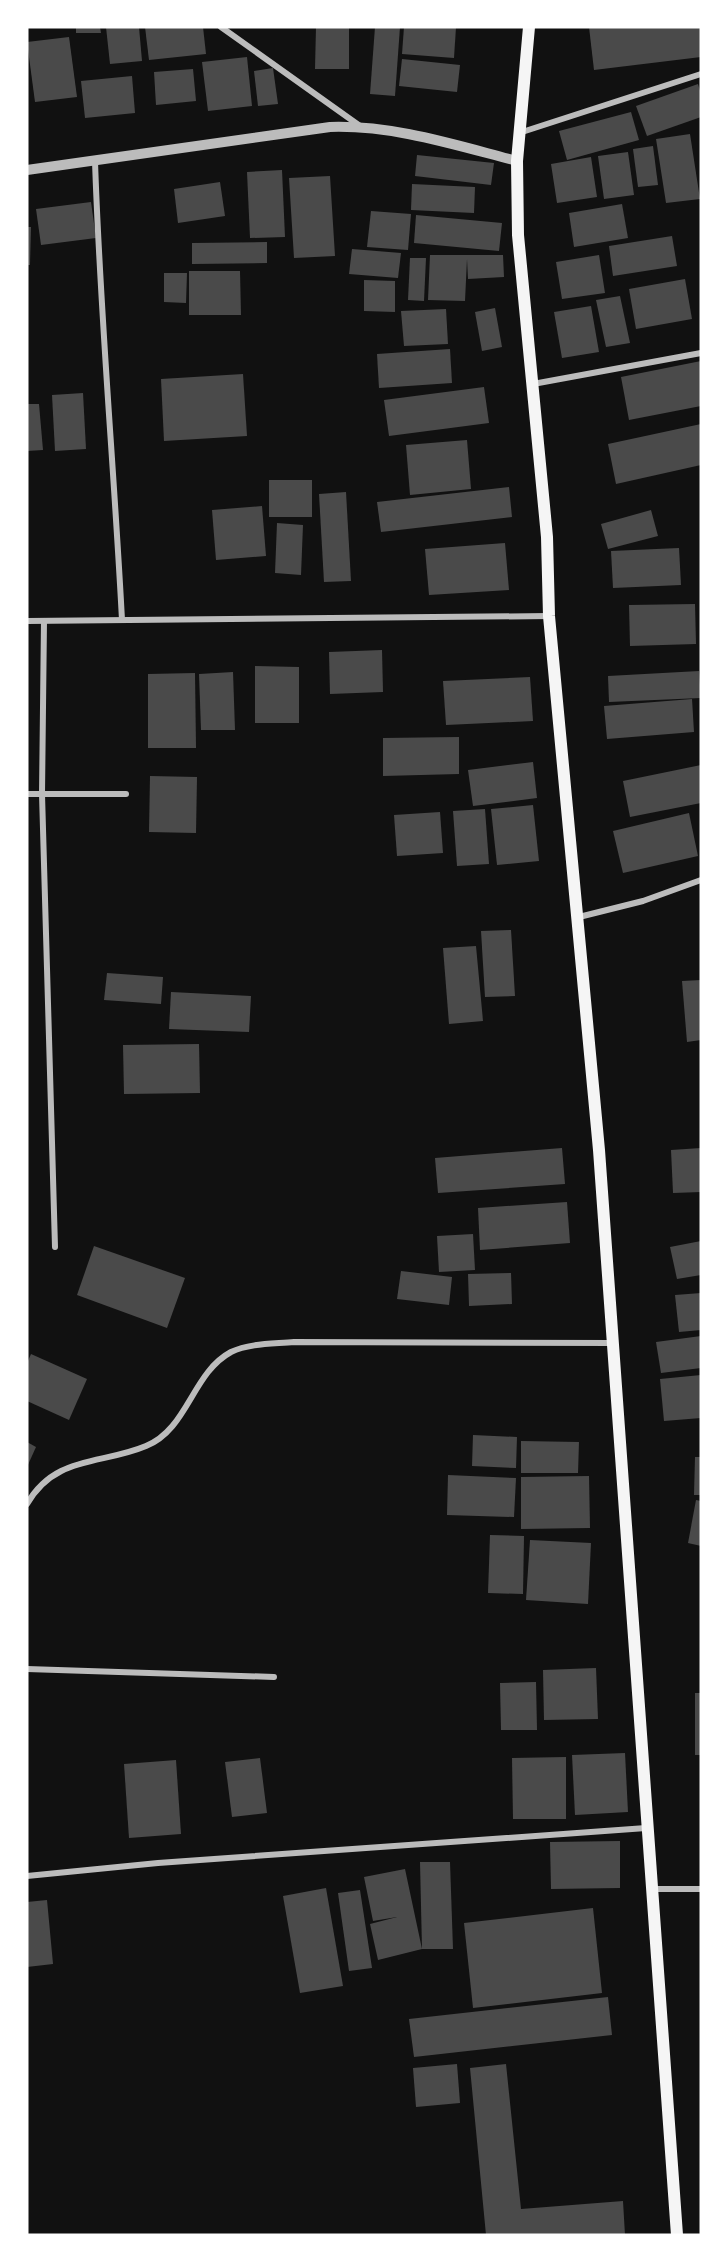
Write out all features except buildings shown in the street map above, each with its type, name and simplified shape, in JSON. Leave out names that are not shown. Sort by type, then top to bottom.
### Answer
[{"type":"main road","points":[[529,27],[517,161],[518,235],[547,537],[549,616],[579,917],[613,1343],[677,2235]]},
{"type":"street","points":[[221,27],[360,126]]},
{"type":"street","points":[[519,133],[701,74]]},
{"type":"street","points":[[27,170],[330,127],[360,126],[425,137],[517,161]]},
{"type":"street","points":[[95,161],[100,291],[113,439],[122,620]]},
{"type":"street","points":[[533,384],[701,352]]},
{"type":"street","points":[[27,621],[549,616]]},
{"type":"street","points":[[45,621],[42,794],[55,1247]]},
{"type":"street","points":[[27,794],[126,794]]},
{"type":"street","points":[[579,917],[643,901],[701,880]]},
{"type":"street","points":[[27,1504],[44,1480],[65,1467],[146,1446],[159,1439],[174,1425],[214,1364],[232,1352],[254,1345],[294,1342],[613,1343]]},
{"type":"street","points":[[27,1669],[274,1677]]},
{"type":"street","points":[[27,1876],[158,1863],[646,1828]]},
{"type":"street","points":[[653,1889],[701,1889]]}]
